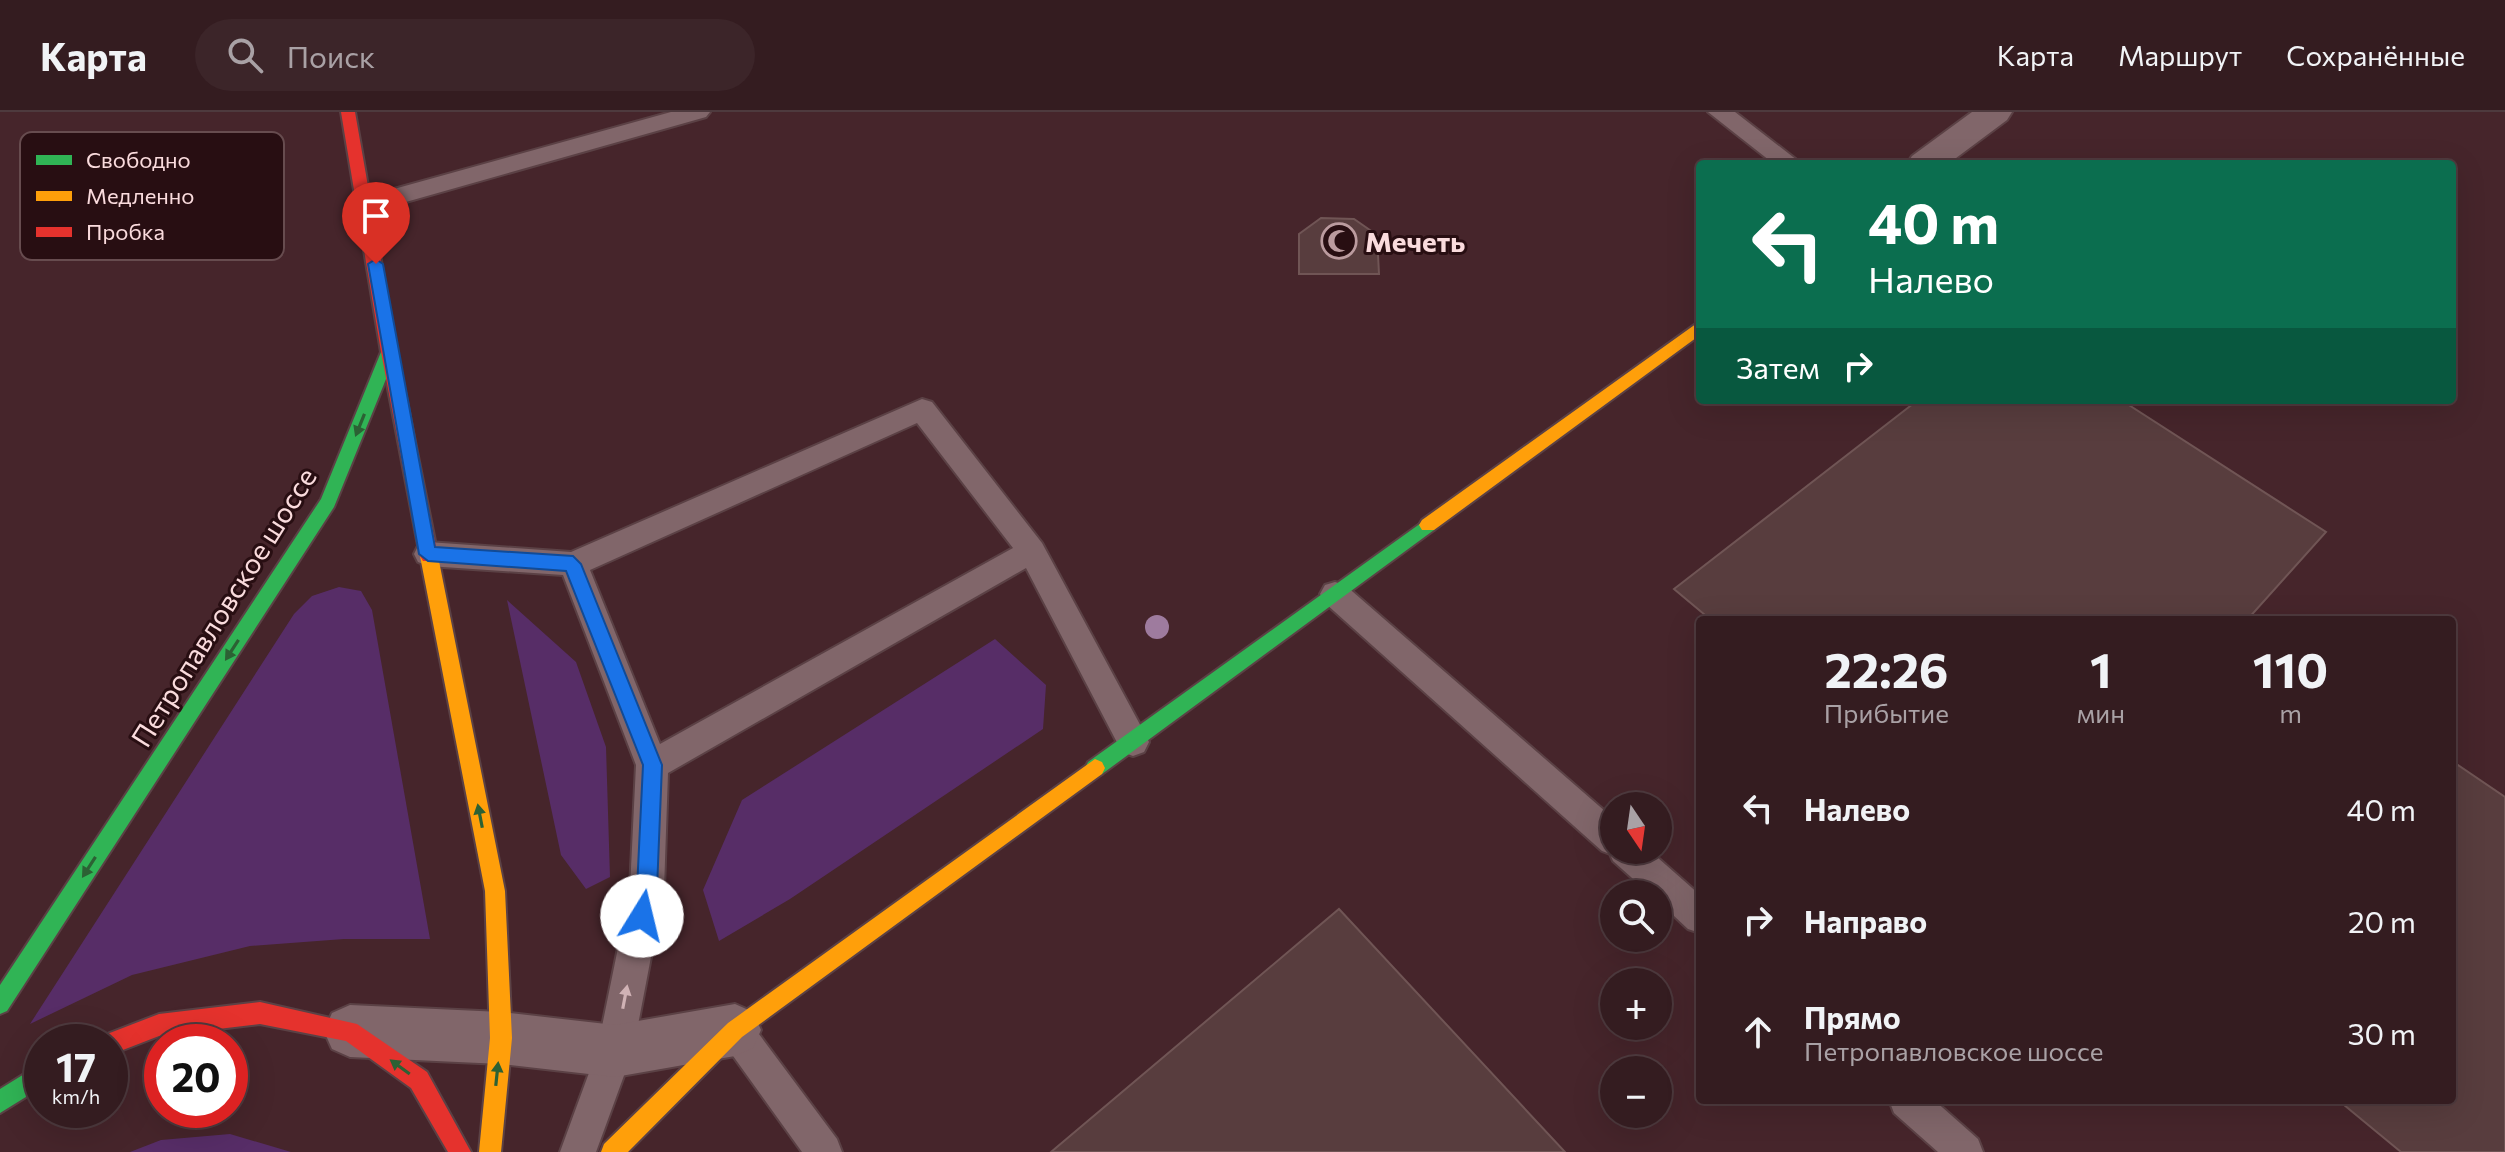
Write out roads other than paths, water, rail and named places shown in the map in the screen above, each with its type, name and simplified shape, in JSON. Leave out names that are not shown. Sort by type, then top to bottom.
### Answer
[{"type":"main road","points":[[348,112],[367,205],[389,352],[495,891],[501,1038],[490,1152]]},
{"type":"main road","points":[[612,1152],[735,1030],[1696,330]]},
{"type":"main road","name":"Петропавловское шоссе","points":[[0,1004],[328,502],[389,352]]},
{"type":"main road","points":[[128,1037],[159,1025],[260,1013],[350,1031],[419,1080],[460,1152]]},
{"type":"main road","points":[[0,1102],[24,1086]]},
{"type":"street","points":[[1929,160],[1995,112]]},
{"type":"street","points":[[350,1031],[501,1038],[615,1051],[735,1030]]},
{"type":"lane","points":[[367,205],[698,112]]},
{"type":"lane","points":[[1720,112],[1785,160]]},
{"type":"lane","points":[[428,554],[573,564],[922,409],[1032,551],[1133,742]]},
{"type":"lane","points":[[652,765],[1032,551]]},
{"type":"lane","points":[[573,564],[652,765],[647,889],[615,1051],[578,1152]]},
{"type":"lane","points":[[1335,594],[1600,828]]},
{"type":"lane","points":[[1641,864],[1696,913]]},
{"type":"lane","points":[[735,1030],[824,1152]]},
{"type":"lane","points":[[1911,1104],[1965,1152]]},
{"type":"place","name":"Мечеть","points":[[1339,241]]}]
